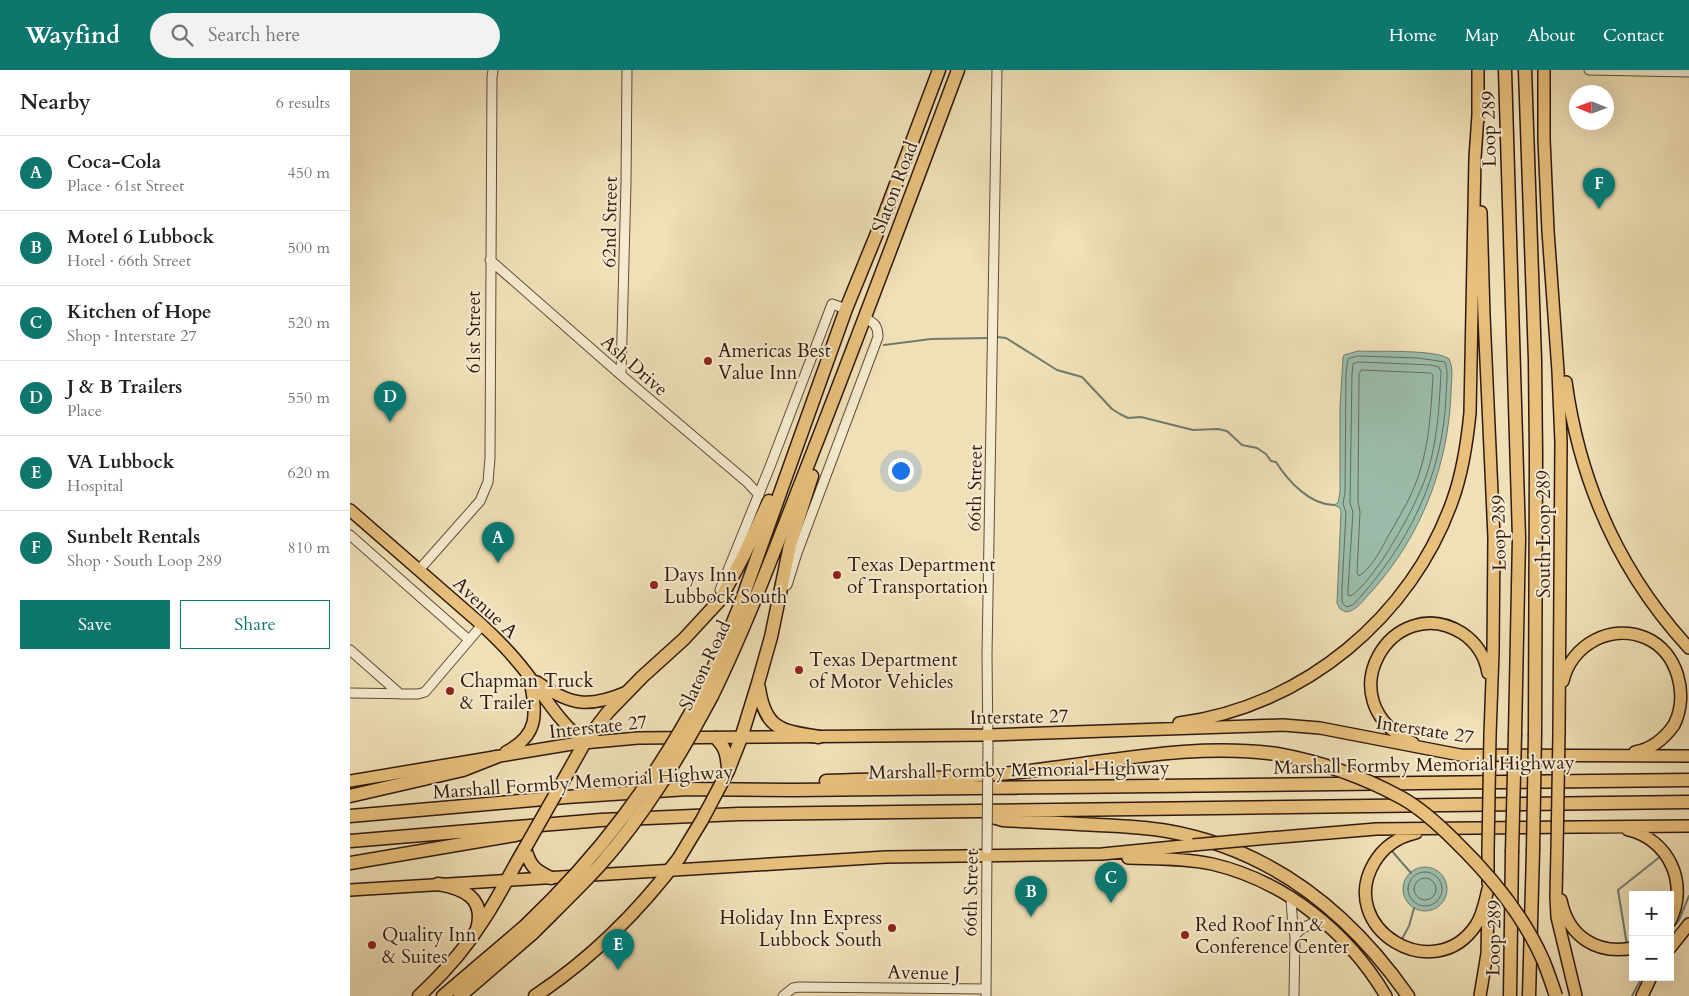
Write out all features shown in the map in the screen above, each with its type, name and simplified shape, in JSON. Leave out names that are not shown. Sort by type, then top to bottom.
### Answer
[{"type":"highway","name":"Slaton Road","points":[[707,694],[846,309],[884,216],[939,70]]},
{"type":"highway","name":"Slaton Road","points":[[529,929],[600,865],[638,817],[673,766],[707,694],[747,617],[840,383],[958,70]]},
{"type":"highway","name":"Loop 289","points":[[1506,70],[1518,538],[1510,996]]},
{"type":"highway","name":"Loop 289","points":[[1525,70],[1536,437],[1537,579],[1529,996]]},
{"type":"highway","points":[[846,309],[865,318]]},
{"type":"highway","points":[[535,996],[610,937],[669,871],[702,820],[728,771],[741,738],[758,683],[771,637],[790,545],[840,383]]},
{"type":"highway","points":[[419,996],[452,962],[476,932],[585,742],[608,712],[684,639],[720,600],[796,447]]},
{"type":"highway","points":[[758,683],[761,704],[765,713],[777,726],[793,733],[819,737]]},
{"type":"highway","points":[[716,738],[723,745],[727,754],[728,771]]},
{"type":"highway","points":[[687,789],[772,783],[1006,773],[1204,750],[1277,754],[1316,762],[1362,778],[1404,798],[1435,820],[1491,878],[1516,912],[1542,959],[1556,996]]},
{"type":"highway","points":[[350,796],[463,770],[496,757]]},
{"type":"highway","name":"Marshall Formby Memorial Highway","points":[[350,816],[566,797],[687,789],[812,790],[1689,780]]},
{"type":"highway","points":[[350,841],[601,820],[730,815],[1689,802]]},
{"type":"highway","points":[[972,812],[1003,820],[1132,826],[1166,830],[1236,850],[1297,884],[1322,901],[1365,941],[1408,996]]},
{"type":"highway","points":[[350,863],[515,835],[544,825]]},
{"type":"highway","points":[[525,848],[532,866],[538,872],[551,878]]},
{"type":"highway","points":[[438,884],[455,887],[472,898],[478,914],[476,932]]},
{"type":"highway","points":[[443,996],[529,929]]},
{"type":"highway","points":[[460,996],[529,929]]},
{"type":"main road","points":[[1478,70],[1484,316],[1493,520],[1494,652],[1490,735],[1488,954],[1480,996]]},
{"type":"main road","name":"South Loop 289","points":[[1544,70],[1544,139],[1561,442],[1557,917],[1576,996]]},
{"type":"main road","points":[[1054,733],[1191,721],[1213,716],[1264,699],[1316,672],[1338,657],[1383,616],[1409,584],[1444,522],[1466,452],[1471,393],[1472,286],[1478,115]]},
{"type":"main road","points":[[1551,289],[1570,411],[1581,459],[1593,496],[1618,551],[1636,582],[1654,608],[1689,648]]},
{"type":"main road","name":"Avenue A","points":[[350,510],[499,641],[530,677],[572,732],[585,742]]},
{"type":"main road","points":[[1460,756],[1413,743],[1388,727],[1377,712],[1372,700],[1371,674],[1374,663],[1390,640],[1406,630],[1427,624],[1448,627],[1469,638],[1482,653],[1486,662],[1492,695]]},
{"type":"main road","points":[[1560,705],[1564,679],[1574,658],[1586,645],[1604,636],[1628,634],[1646,638],[1660,647],[1672,660],[1681,681],[1683,696],[1679,714],[1668,733],[1656,744],[1642,751],[1596,756]]},
{"type":"main road","points":[[530,677],[564,699],[579,702],[589,703],[607,700],[628,691]]},
{"type":"main road","points":[[496,757],[517,747],[525,739],[533,725],[536,709],[530,677]]},
{"type":"main road","name":"Interstate 27","points":[[350,781],[585,742],[638,738],[988,735],[1301,726],[1460,756],[1689,756]]},
{"type":"main road","points":[[1089,855],[1376,829],[1689,826]]},
{"type":"main road","points":[[1612,827],[1640,833],[1666,852],[1675,869],[1678,888],[1678,902],[1674,912]]},
{"type":"main road","points":[[1455,828],[1408,835],[1393,842],[1384,849],[1373,865],[1366,887],[1369,909],[1373,918],[1384,935],[1401,946],[1425,952],[1442,950],[1458,943],[1471,931],[1481,916],[1488,889]]},
{"type":"main road","points":[[350,890],[987,852],[1171,859],[1211,864],[1232,870],[1256,880],[1306,907],[1338,934],[1358,955],[1370,969],[1386,996]]},
{"type":"main road","points":[[1556,875],[1566,919],[1580,936],[1586,941],[1602,948],[1618,950],[1629,949]]},
{"type":"main road","points":[[1674,943],[1689,924]]},
{"type":"main road","points":[[1642,996],[1649,981]]},
{"type":"street","name":"61st Street","points":[[419,570],[480,501],[488,482],[490,458],[490,260],[493,70]]},
{"type":"street","name":"62nd Street","points":[[621,375],[627,70]]},
{"type":"street","name":"66th Street","points":[[986,992],[987,655],[998,70]]},
{"type":"street","points":[[1589,70],[1689,72]]},
{"type":"street","name":"Ash Drive","points":[[490,260],[747,482],[759,495]]},
{"type":"street","name":"Slaton Road","points":[[708,614],[759,495],[832,304],[846,309]]},
{"type":"street","points":[[771,637],[797,553],[878,336],[875,323],[865,318]]},
{"type":"street","name":"Avenue A","points":[[350,535],[469,640]]},
{"type":"street","points":[[350,693],[418,694],[425,692],[482,625]]},
{"type":"street","points":[[350,650],[400,694]]},
{"type":"street","points":[[1291,899],[1295,936],[1294,996]]},
{"type":"street","points":[[1295,936],[1305,926],[1324,922]]},
{"type":"street","name":"Avenue J","points":[[783,996],[793,988],[799,987],[863,992],[986,992]]},
{"type":"water","points":[[1358,351],[1420,352],[1442,356],[1449,359],[1451,363],[1452,380],[1449,420],[1438,474],[1418,524],[1405,547],[1372,591],[1354,609],[1346,612],[1340,609],[1337,603],[1341,512],[1340,508],[1334,505],[1338,503],[1340,492],[1340,407],[1343,358],[1344,355]]},
{"type":"water","points":[[1421,867],[1429,867],[1441,873],[1447,889],[1441,905],[1429,911],[1421,911],[1409,905],[1403,893],[1403,885],[1409,873]]},
{"type":"waterway","points":[[997,337],[1006,338],[1057,370],[1082,377],[1112,409],[1128,418],[1141,417],[1193,430],[1218,429],[1227,431],[1242,445],[1257,448],[1266,454],[1271,461],[1276,462],[1300,491],[1316,501],[1334,505]]},
{"type":"waterway","points":[[884,345],[931,339],[989,338]]},
{"type":"waterway","points":[[1391,850],[1411,873]]},
{"type":"waterway","points":[[1627,945],[1618,890],[1661,856]]},
{"type":"waterway","points":[[1674,926],[1679,920],[1689,896]]},
{"type":"waterway","points":[[1402,939],[1409,926],[1414,908]]},
{"type":"waterway","points":[[1632,996],[1640,981]]},
{"type":"place","name":"Sunbelt Rentals","points":[[1599,209]]},
{"type":"place","name":"Americas Best Value Inn","points":[[708,361]]},
{"type":"place","name":"J & B Trailers","points":[[390,422]]},
{"type":"place","name":"Coca-Cola","points":[[498,563]]},
{"type":"place","name":"Texas Department of Transportation","points":[[837,575]]},
{"type":"place","name":"Days Inn Lubbock South","points":[[654,585]]},
{"type":"place","name":"Texas Department of Motor Vehicles","points":[[799,670]]},
{"type":"place","name":"Chapman Truck & Trailer","points":[[450,691]]},
{"type":"place","name":"Kitchen of Hope","points":[[1111,903]]},
{"type":"place","name":"Motel 6 Lubbock","points":[[1031,917]]},
{"type":"place","name":"Holiday Inn Express Lubbock South","points":[[892,928]]},
{"type":"place","name":"Red Roof Inn & Conference Center","points":[[1185,935]]},
{"type":"place","name":"Quality Inn & Suites","points":[[372,945]]},
{"type":"place","name":"VA Lubbock","points":[[618,970]]}]
